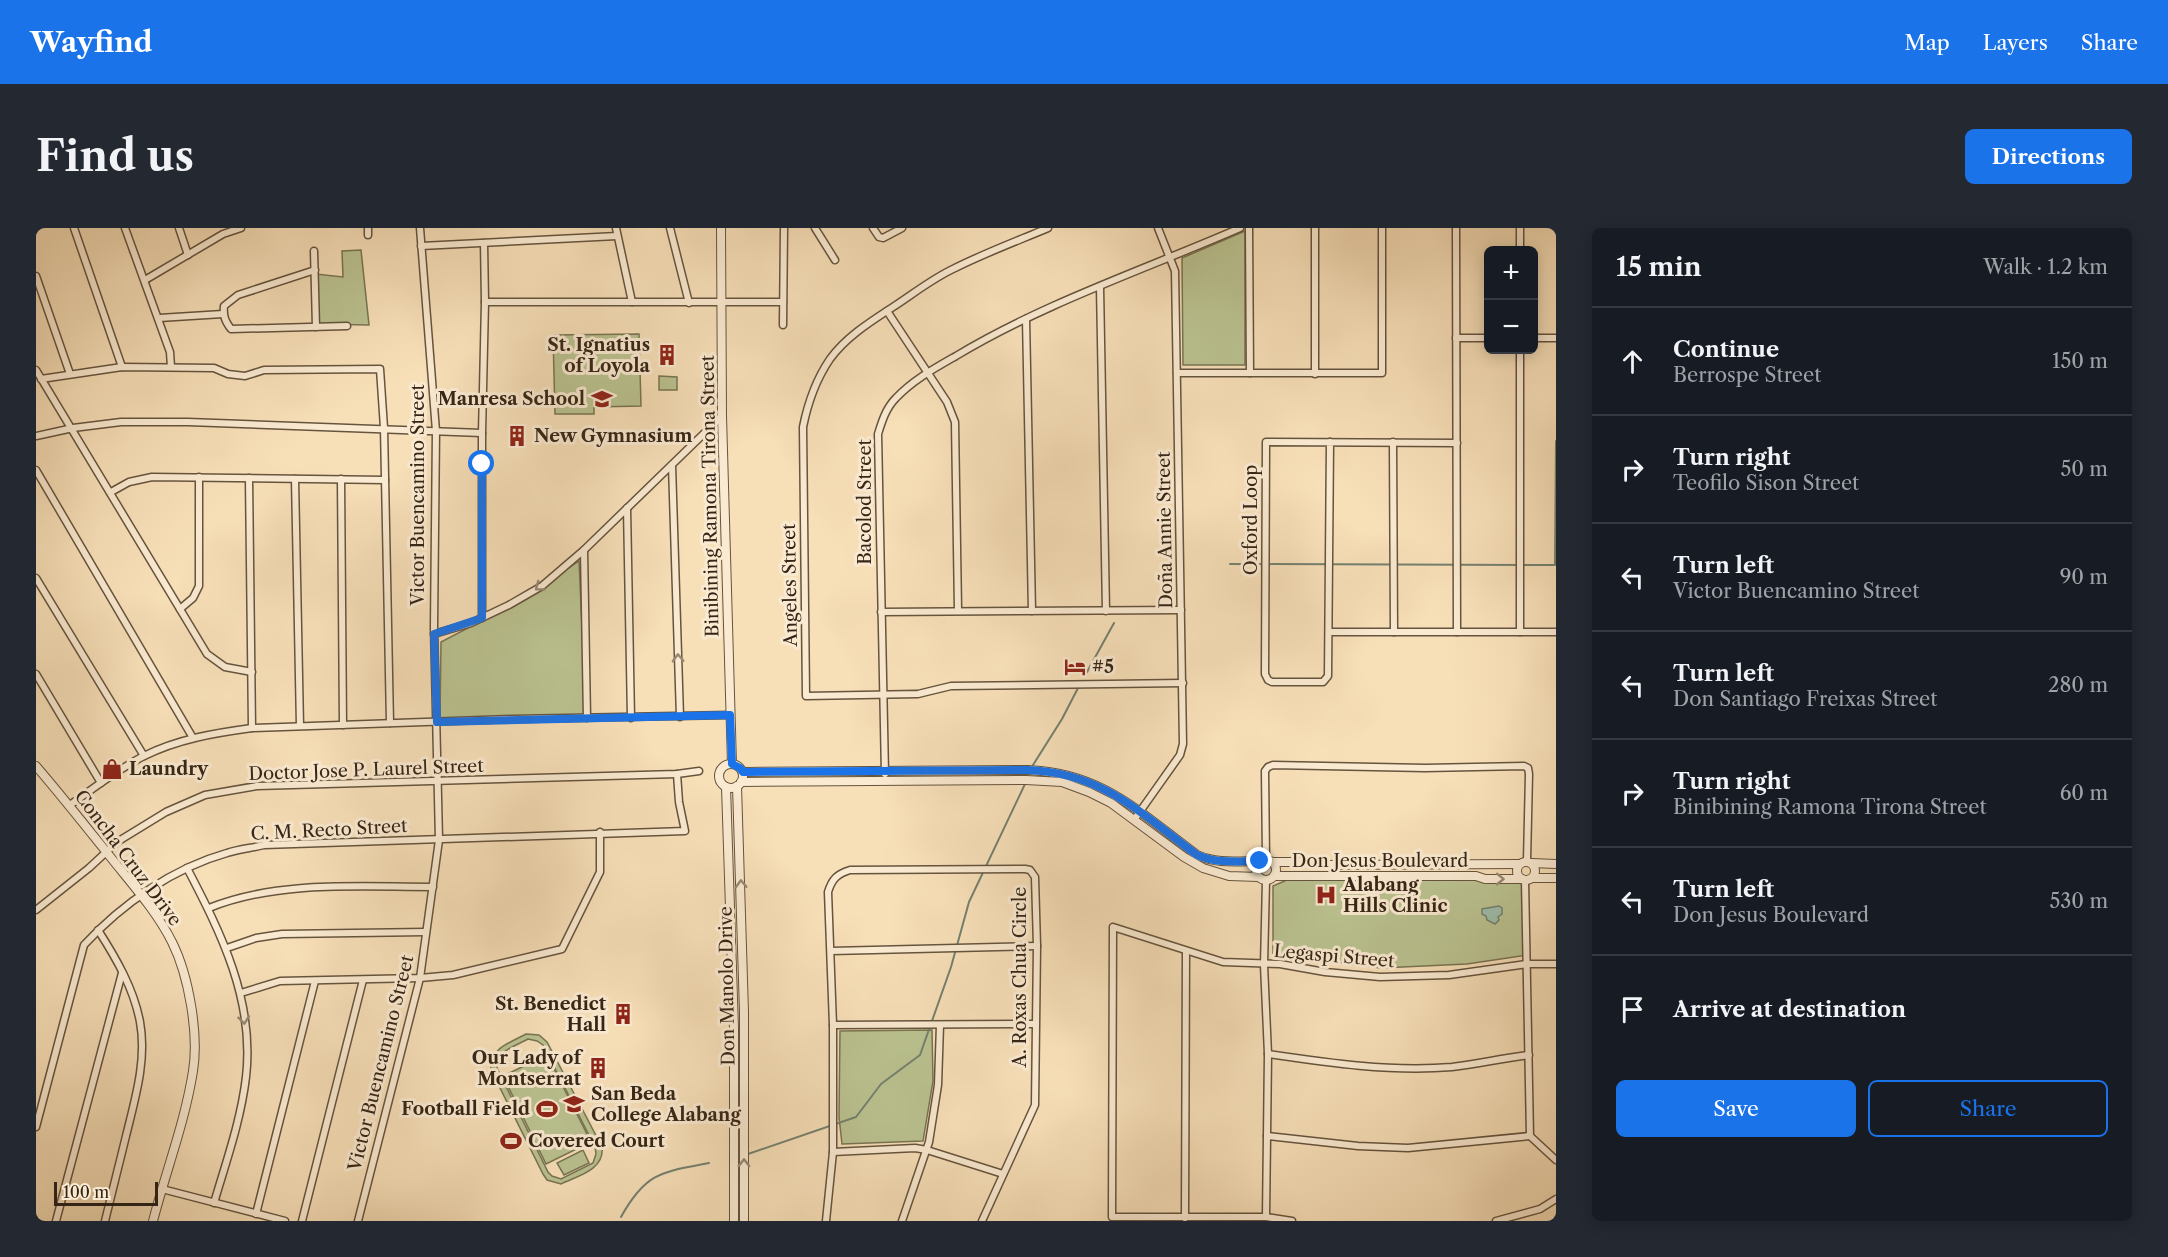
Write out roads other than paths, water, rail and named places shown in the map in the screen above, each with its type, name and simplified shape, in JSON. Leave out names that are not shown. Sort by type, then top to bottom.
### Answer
[{"type":"street","points":[[74,228],[122,367]]},
{"type":"street","points":[[125,228],[159,318],[170,352],[171,367]]},
{"type":"street","points":[[178,228],[189,255]]},
{"type":"street","points":[[145,280],[223,234],[241,228]]},
{"type":"street","name":"Victor Buencamino Street","points":[[358,1221],[420,978],[439,840],[434,634],[436,431],[420,228]]},
{"type":"street","points":[[616,228],[632,302]]},
{"type":"street","points":[[670,228],[689,303]]},
{"type":"street","name":"Binibining Ramona Tirona Street","points":[[721,228],[722,416],[732,764]]},
{"type":"street","points":[[783,325],[784,228]]},
{"type":"street","points":[[815,228],[835,260]]},
{"type":"street","points":[[873,228],[879,237],[883,238],[902,228]]},
{"type":"street","name":"Angeles Street","points":[[1048,228],[953,268],[887,311],[857,331],[843,344],[817,380],[805,419],[803,451],[806,696],[925,694],[951,686],[1182,683]]},
{"type":"street","name":"Doña Annie Street","points":[[1134,820],[1182,750],[1175,272],[1158,228]]},
{"type":"street","name":"Bacolod Street","points":[[885,780],[878,434],[884,415],[905,389],[981,341],[1026,319],[1240,228]]},
{"type":"street","points":[[1249,228],[1250,373]]},
{"type":"street","points":[[1315,228],[1315,374]]},
{"type":"street","points":[[1177,373],[1382,373],[1382,228]]},
{"type":"street","points":[[1456,228],[1457,632]]},
{"type":"street","points":[[1520,228],[1520,246]]},
{"type":"street","points":[[421,246],[617,236]]},
{"type":"street","points":[[482,618],[484,243]]},
{"type":"street","points":[[314,251],[316,327]]},
{"type":"street","points":[[315,270],[238,295],[224,306],[223,314],[231,328],[347,326]]},
{"type":"street","points":[[36,276],[70,374]]},
{"type":"street","points":[[1100,287],[1106,611]]},
{"type":"street","points":[[485,302],[783,302]]},
{"type":"street","points":[[887,311],[947,402],[955,422],[958,610]]},
{"type":"street","points":[[159,318],[223,314]]},
{"type":"street","points":[[1026,319],[1032,611]]},
{"type":"street","points":[[1456,338],[1484,338]]},
{"type":"street","points":[[1538,338],[1556,338]]},
{"type":"street","points":[[1520,354],[1520,632]]},
{"type":"street","points":[[41,379],[122,367],[214,368],[228,374],[244,376],[264,370],[380,369],[384,428],[390,723]]},
{"type":"street","points":[[36,370],[207,654],[225,667],[252,672]]},
{"type":"street","points":[[434,634],[482,618],[532,593],[584,550],[722,416]]},
{"type":"street","points":[[36,436],[73,428],[121,422],[384,428],[482,433]]},
{"type":"street","name":"Oxford Loop","points":[[1330,632],[1327,680],[1323,682],[1272,682],[1268,680],[1265,674],[1266,442],[1456,443]]},
{"type":"street","points":[[1330,442],[1330,632],[1556,632]]},
{"type":"street","points":[[1393,442],[1394,632]]},
{"type":"street","points":[[672,465],[680,717]]},
{"type":"street","points":[[36,470],[193,738]]},
{"type":"street","points":[[180,609],[194,598],[199,586],[199,477]]},
{"type":"street","points":[[111,492],[139,478],[385,480]]},
{"type":"street","points":[[249,478],[252,728]]},
{"type":"street","points":[[295,479],[300,726]]},
{"type":"street","points":[[340,479],[343,725]]},
{"type":"street","points":[[627,508],[631,717]]},
{"type":"street","points":[[584,550],[587,717]]},
{"type":"street","points":[[36,578],[144,756]]},
{"type":"street","points":[[881,612],[1181,610]]},
{"type":"street","points":[[36,674],[101,783]]},
{"type":"street","points":[[70,804],[144,756],[193,738],[252,728],[587,717],[730,715]]},
{"type":"street","points":[[732,764],[743,772],[739,784],[726,787],[719,776],[726,765],[732,764]]},
{"type":"street","points":[[1266,861],[1265,771],[1273,765],[1425,768],[1524,766],[1528,768],[1526,863],[1517,873],[1527,879]]},
{"type":"street","name":"Concha Cruz Drive","points":[[36,766],[70,804],[141,895],[172,943],[191,1007],[195,1037],[193,1072],[153,1221]]},
{"type":"street","name":"Doctor Jose P. Laurel Street","points":[[36,910],[107,854],[117,842],[166,812],[205,795],[257,786],[677,774],[699,771]]},
{"type":"street","name":"Don Jesus Boulevard","points":[[743,772],[1050,771],[1076,776],[1117,795],[1197,855],[1216,862],[1476,866],[1486,863],[1556,864]]},
{"type":"street","name":"C. M. Recto Street","points":[[36,1126],[84,945],[98,930],[141,895],[187,868],[227,852],[264,845],[600,832],[685,831],[679,802],[677,774]]},
{"type":"street","name":"Don Jesus Boulevard","points":[[739,784],[885,780],[1062,782],[1096,796],[1134,820],[1194,864],[1228,876],[1556,878]]},
{"type":"street","name":"Don Manolo Drive","points":[[739,784],[743,971],[744,1221]]},
{"type":"street","name":"Don Manolo Drive","points":[[726,787],[732,915],[734,1221]]},
{"type":"street","points":[[241,993],[280,981],[363,980],[453,975],[562,949],[600,872],[600,832]]},
{"type":"street","points":[[1266,861],[1255,869],[1266,878]]},
{"type":"street","points":[[1266,861],[1276,867],[1266,878],[1264,965],[1268,1054],[1266,1217]]},
{"type":"street","points":[[1215,872],[1216,862]]},
{"type":"street","points":[[1526,863],[1536,871],[1527,879],[1530,1136],[1556,1160]]},
{"type":"street","points":[[1321,875],[1322,865]]},
{"type":"street","points":[[1476,866],[1476,876]]},
{"type":"street","points":[[187,868],[227,948],[241,993],[246,1037],[246,1077],[237,1124],[214,1203]]},
{"type":"street","name":"A. Roxas Chua Circle","points":[[826,1221],[833,1152],[833,1025],[828,892],[831,882],[837,875],[850,870],[1024,869],[1030,870],[1035,877],[1037,946],[1035,1105],[982,1221]]},
{"type":"street","points":[[208,908],[246,895],[292,888],[433,887]]},
{"type":"street","name":"Legaspi Street","points":[[1185,1218],[1112,1217],[1113,927],[1223,962],[1280,964],[1325,972],[1390,977],[1449,975],[1527,964],[1556,964]]},
{"type":"street","points":[[98,930],[114,954],[135,1002],[140,1024],[142,1053],[139,1085],[105,1221]]},
{"type":"street","points":[[227,948],[282,934],[426,932]]},
{"type":"street","points":[[831,951],[1037,946]]},
{"type":"street","points":[[1186,951],[1185,1218],[1266,1217],[1292,1221]]},
{"type":"street","points":[[731,970],[743,971]]},
{"type":"street","points":[[56,1221],[122,973]]},
{"type":"street","points":[[302,1221],[363,980]]},
{"type":"street","points":[[256,1214],[315,981]]},
{"type":"street","points":[[833,1025],[1035,1024]]},
{"type":"street","points":[[902,1221],[927,1150],[938,1084],[934,1025]]},
{"type":"street","points":[[1268,1054],[1351,1066],[1403,1069],[1474,1064],[1529,1055]]},
{"type":"street","points":[[734,1078],[744,1078]]},
{"type":"street","points":[[1267,1136],[1358,1146],[1408,1148],[1530,1136]]},
{"type":"street","points":[[833,1152],[915,1148],[1004,1174]]},
{"type":"street","points":[[162,1189],[285,1221]]},
{"type":"street","points":[[1496,1221],[1540,1209],[1556,1199]]},
{"type":"waterway","points":[[1230,564],[1555,565],[1556,441]]},
{"type":"waterway","points":[[1087,672],[1114,623]]},
{"type":"waterway","points":[[1033,765],[1062,719],[1078,688]]},
{"type":"waterway","points":[[748,1154],[856,1117],[881,1084],[920,1055],[951,967],[969,902],[1025,784]]},
{"type":"waterway","points":[[621,1217],[639,1191],[657,1176],[709,1163]]},
{"type":"place","name":"St. Ignatius of Loyola","points":[[667,355]]},
{"type":"place","name":"Manresa School","points":[[602,399]]},
{"type":"place","name":"New Gymnasium","points":[[517,436]]},
{"type":"place","name":"#5","points":[[1075,667]]},
{"type":"place","name":"Laundry","points":[[112,769]]},
{"type":"place","name":"Alabang Hills Clinic","points":[[1326,895]]},
{"type":"place","name":"St. Benedict Hall","points":[[623,1014]]},
{"type":"place","name":"Our Lady of Montserrat","points":[[598,1068]]},
{"type":"place","name":"San Beda College Alabang","points":[[574,1104]]},
{"type":"place","name":"Football Field","points":[[547,1109]]},
{"type":"place","name":"Covered Court","points":[[511,1141]]}]
